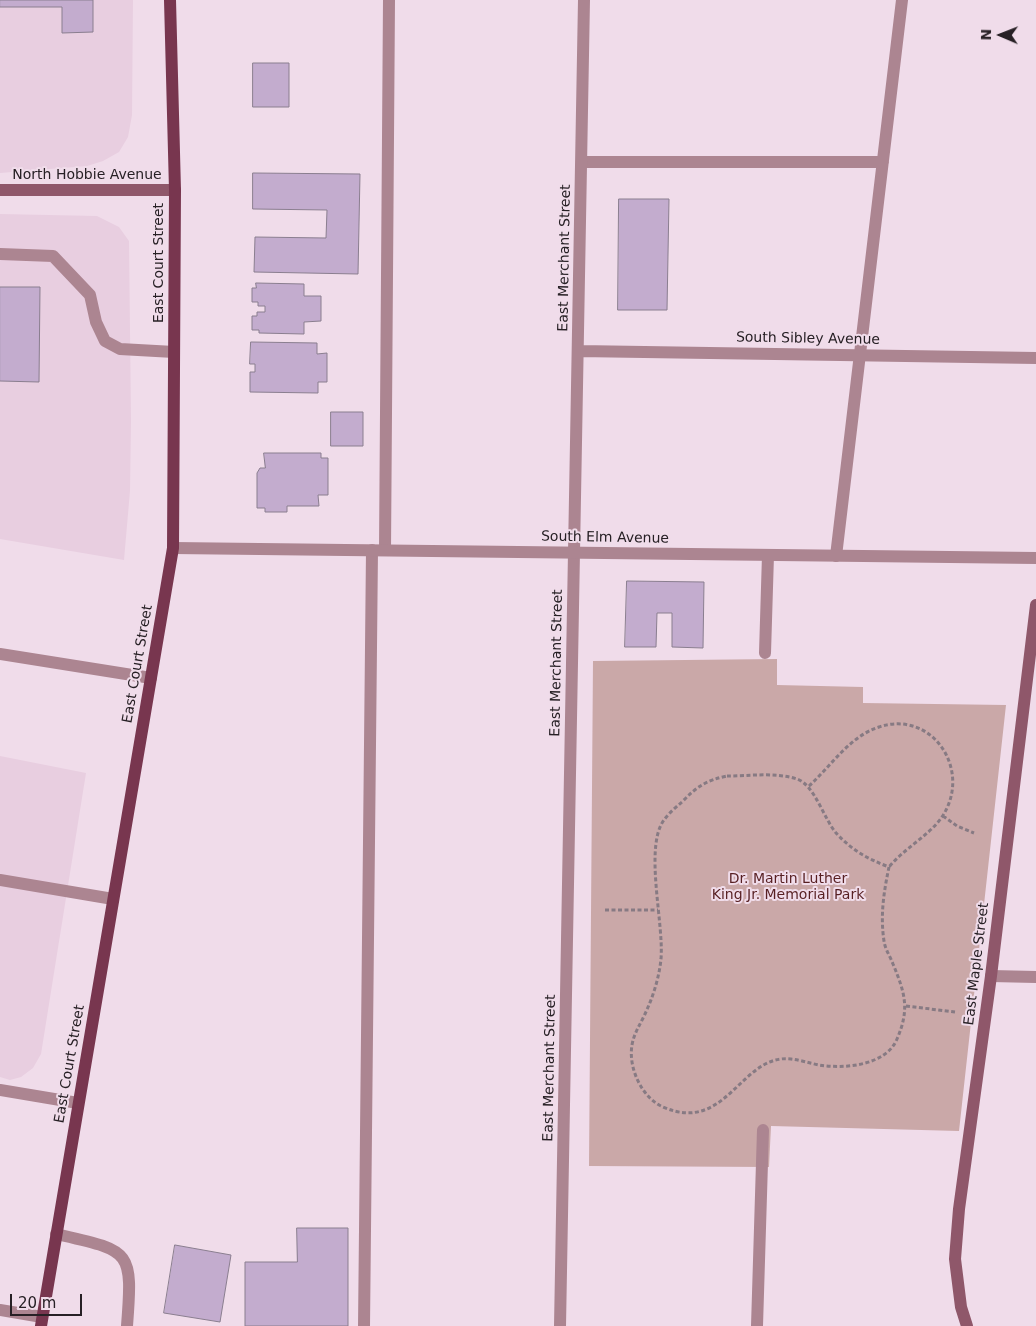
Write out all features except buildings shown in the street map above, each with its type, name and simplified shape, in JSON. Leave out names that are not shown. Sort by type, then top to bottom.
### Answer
[{"type":"main road","name":"East Court Street","points":[[41,1321],[173,548],[175,190],[170,0]]},
{"type":"main road","name":"North Hobbie Avenue","points":[[0,190],[175,190]]},
{"type":"main road","name":"East Maple Street","points":[[967,1326],[961,1307],[955,1259],[959,1209],[991,976],[1036,605]]},
{"type":"street","points":[[364,1326],[389,0]]},
{"type":"street","name":"East Merchant Street","points":[[560,1326],[584,0]]},
{"type":"street","points":[[836,556],[902,0]]},
{"type":"street","points":[[582,162],[883,162]]},
{"type":"street","points":[[0,254],[53,256],[90,295],[96,322],[105,341],[120,349],[174,352]]},
{"type":"street","name":"South Sibley Avenue","points":[[579,351],[1036,358]]},
{"type":"street","name":"South Elm Avenue","points":[[173,548],[1036,558]]},
{"type":"street","points":[[765,653],[768,555]]},
{"type":"street","points":[[0,654],[151,678]]},
{"type":"street","points":[[0,880],[113,900]]},
{"type":"street","points":[[991,976],[1036,977]]},
{"type":"street","points":[[0,1090],[78,1103]]},
{"type":"street","points":[[757,1326],[763,1130]]},
{"type":"street","points":[[56,1234],[100,1244],[118,1252],[127,1265],[130,1282],[127,1326]]},
{"type":"street","points":[[0,1310],[41,1321]]},
{"type":"path","points":[[809,786],[857,739],[867,732],[892,724],[904,724],[930,734],[949,758],[954,775],[952,792],[943,816],[901,853],[889,867],[882,921],[884,943],[903,989],[906,1006],[896,1042],[882,1055],[864,1063],[842,1067],[786,1058],[770,1061],[742,1082],[723,1102],[705,1110],[684,1112],[663,1107],[648,1096],[639,1083],[633,1066],[631,1047],[634,1035],[655,990],[660,968],[662,931],[658,910],[655,851],[657,834],[664,820],[695,788],[712,779],[728,776],[798,779],[809,786],[836,833],[851,848],[865,858],[889,867]]},
{"type":"path","points":[[943,816],[957,826],[974,832]]},
{"type":"path","points":[[605,910],[658,910]]},
{"type":"path","points":[[906,1006],[955,1012]]},
{"type":"shaded area","points":[[0,0],[133,0],[132,115],[128,137],[119,152],[103,161],[87,166],[0,173]]},
{"type":"shaded area","points":[[0,214],[97,216],[119,227],[129,241],[130,491],[124,560],[0,539]]},
{"type":"shaded area","points":[[0,756],[86,773],[41,1054],[33,1068],[21,1077],[10,1080],[0,1077]]},
{"type":"green space","name":"Dr. Martin Luther King Jr. Memorial Park","points":[[777,659],[777,685],[863,687],[863,703],[1006,705],[959,1131],[771,1126],[769,1167],[589,1166],[593,661]]}]
